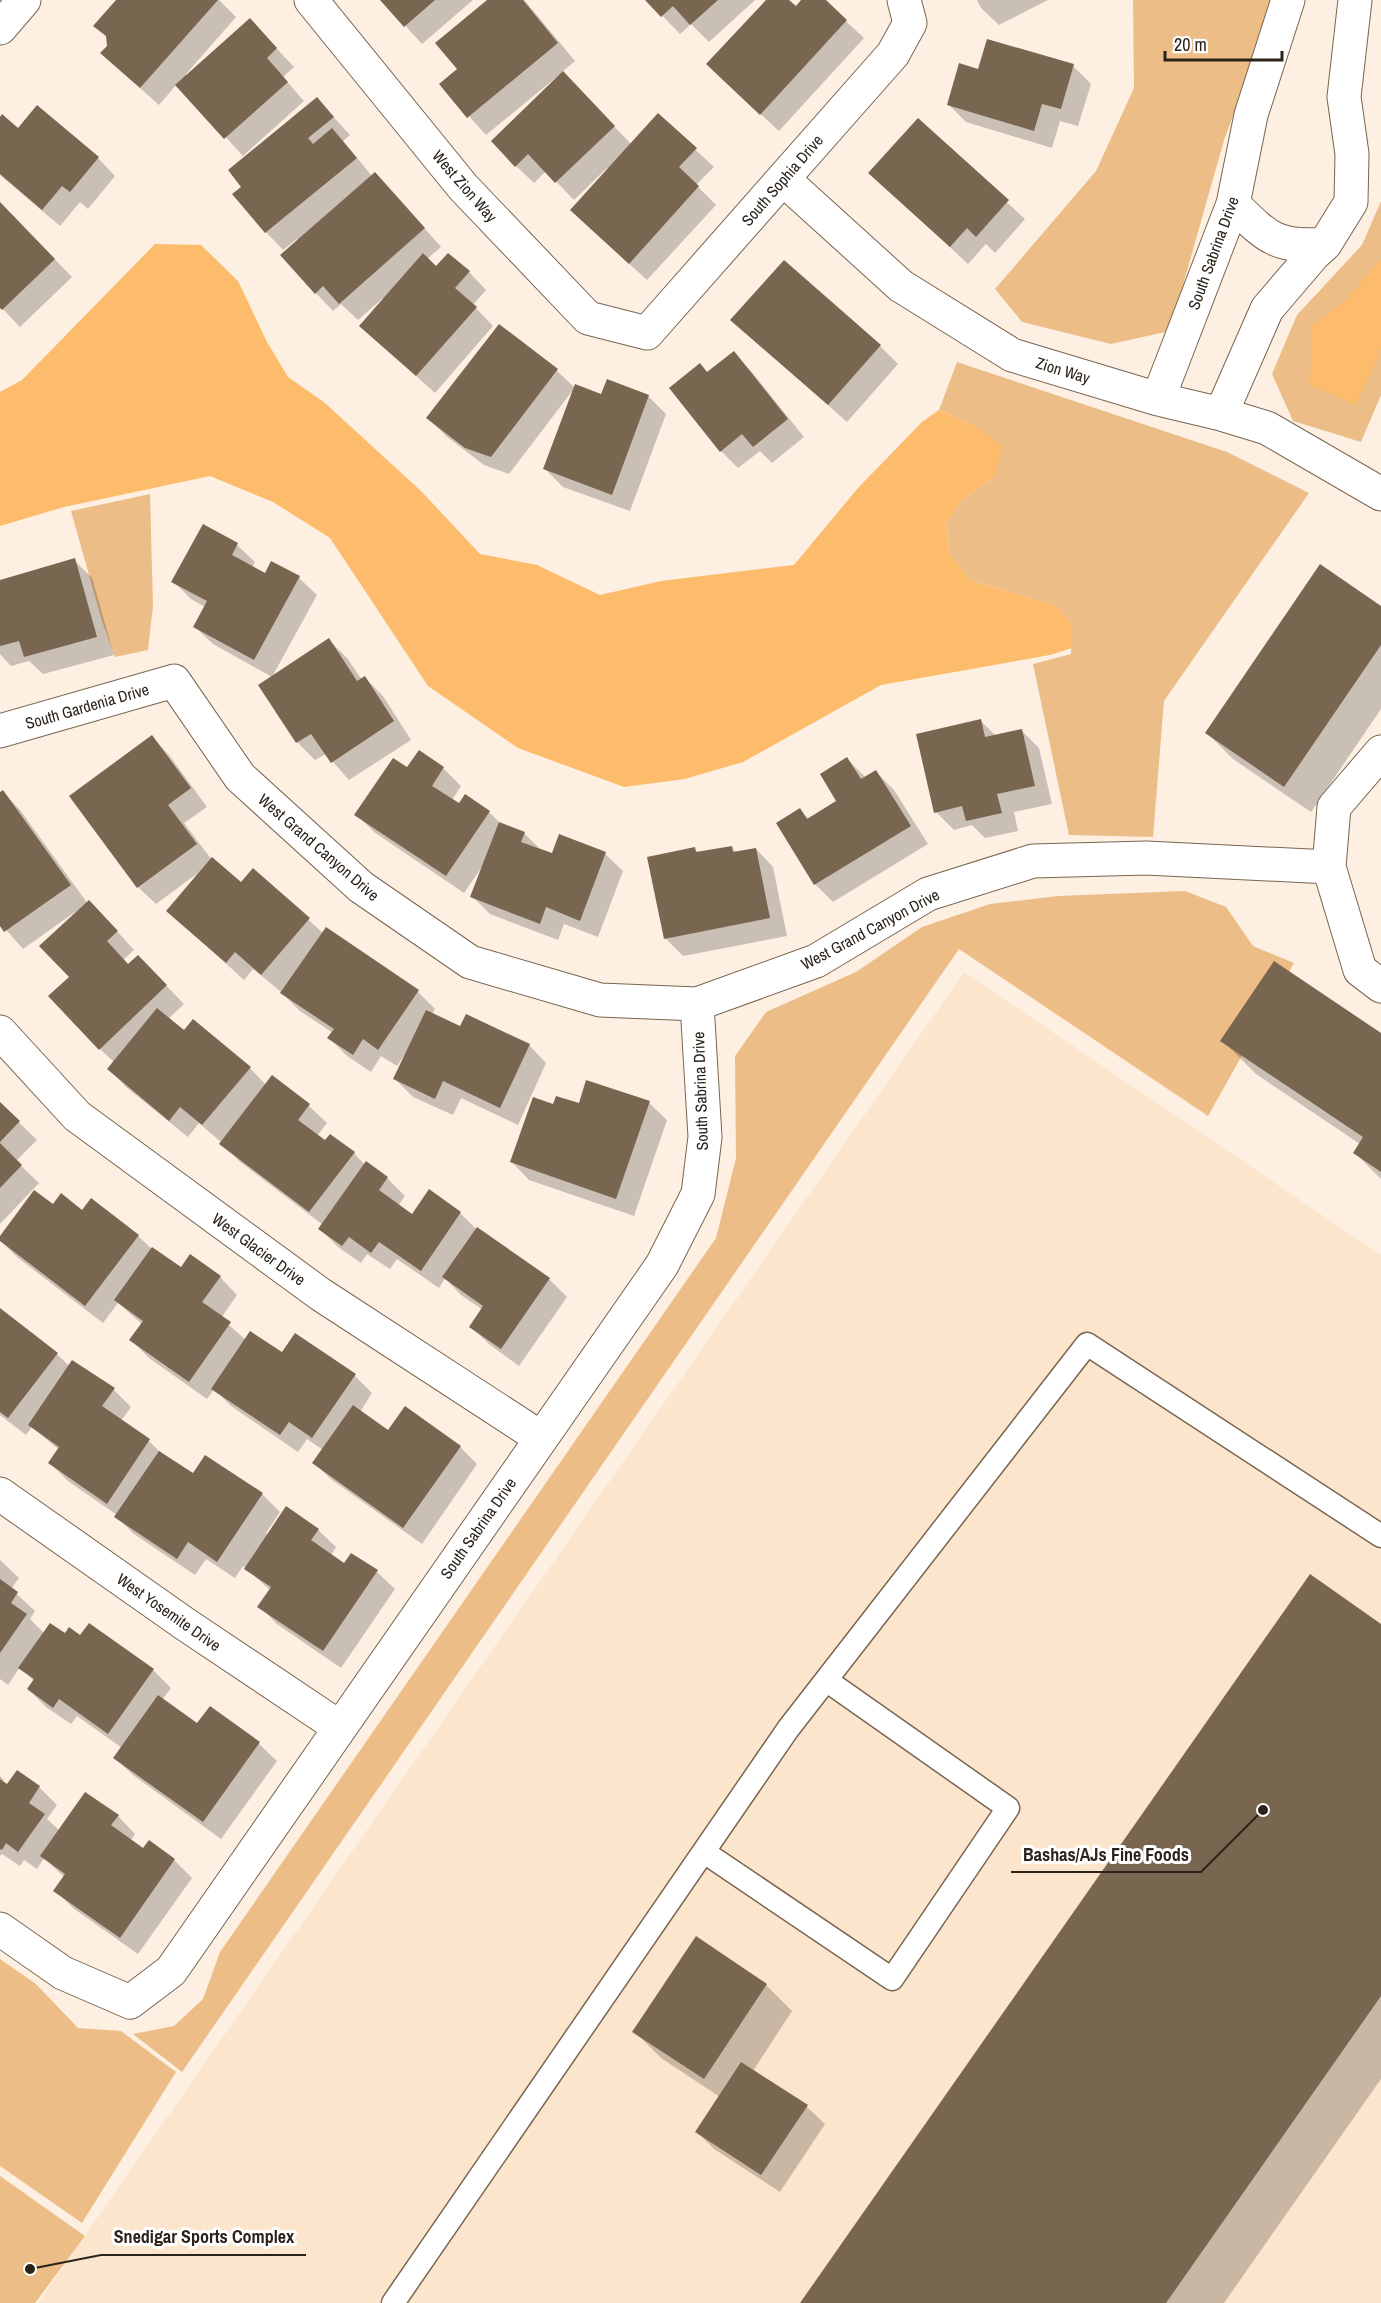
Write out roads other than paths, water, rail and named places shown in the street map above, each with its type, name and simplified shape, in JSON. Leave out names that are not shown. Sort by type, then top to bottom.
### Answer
[{"type":"street","points":[[0,28],[24,0]]},
{"type":"street","name":"West Zion Way","points":[[311,0],[463,187],[588,318],[646,333]]},
{"type":"street","name":"South Sabrina Drive","points":[[1158,399],[1233,204],[1251,115],[1288,0]]},
{"type":"street","points":[[1221,414],[1267,309],[1325,244],[1351,202],[1352,154],[1344,96],[1355,0]]},
{"type":"street","name":"South Sophia Drive","points":[[646,333],[893,54],[907,11]]},
{"type":"street","name":"Zion Way","points":[[783,179],[901,286],[1012,355],[1158,399],[1267,428],[1381,494]]},
{"type":"street","points":[[1233,204],[1263,232],[1281,242],[1298,246],[1325,244]]},
{"type":"street","name":"South Gardenia Drive","points":[[0,730],[174,681]]},
{"type":"street","name":"West Grand Canyon Drive","points":[[174,681],[240,777],[361,887],[470,962],[600,1000],[697,1004],[816,961],[928,894],[1033,861],[1146,858],[1329,867]]},
{"type":"street","points":[[1381,752],[1334,807],[1329,867],[1360,970],[1381,986]]},
{"type":"street","name":"South Sabrina Drive","points":[[0,1929],[63,1973],[130,2002],[171,1971],[662,1265],[698,1194],[705,1137],[697,1004]]},
{"type":"street","name":"West Glacier Drive","points":[[0,1032],[77,1116],[320,1294],[541,1438]]},
{"type":"street","name":"West Yosemite Drive","points":[[0,1494],[185,1624],[339,1727]]},
{"type":"lane","points":[[393,2303],[788,1729],[1087,1344],[1381,1536]]},
{"type":"lane","points":[[704,1852],[892,1979],[1008,1808],[826,1680]]},
{"type":"place","name":"Bashas/AJs Fine Foods","points":[[1263,1810]]},
{"type":"place","name":"Snedigar Sports Complex","points":[[30,2269]]}]
